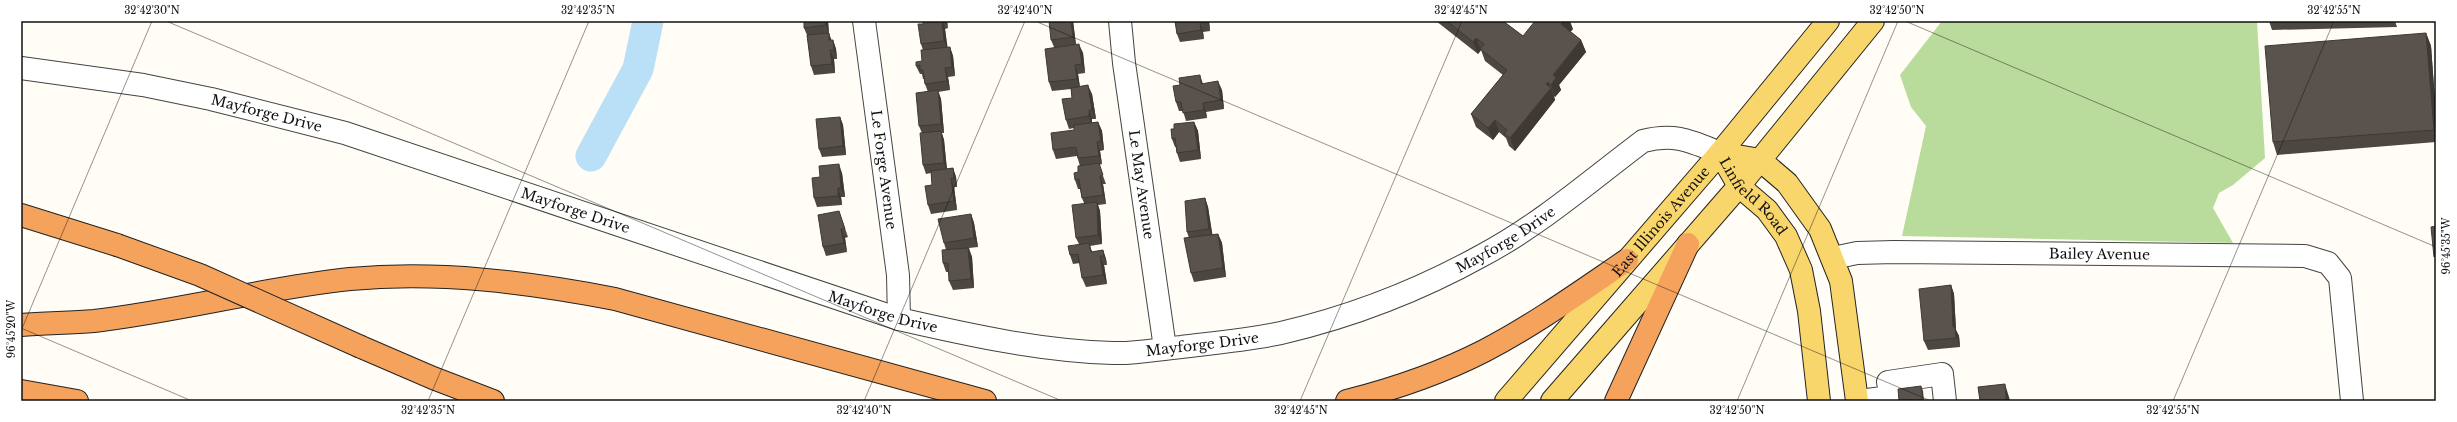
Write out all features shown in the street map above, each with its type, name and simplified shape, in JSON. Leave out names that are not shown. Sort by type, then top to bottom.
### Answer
[{"type":"highway","points":[[21,216],[117,245],[200,275],[433,378],[493,401]]},
{"type":"highway","points":[[1616,401],[1688,244]]},
{"type":"highway","points":[[1347,401],[1429,375],[1483,351],[1538,321],[1627,260]]},
{"type":"highway","points":[[21,325],[93,321],[279,288],[352,279],[417,276],[482,279],[553,287],[615,299],[985,401]]},
{"type":"highway","points":[[21,391],[77,401]]},
{"type":"main road","name":"East Illinois Avenue","points":[[1506,401],[1720,153],[1828,21]]},
{"type":"main road","points":[[1552,401],[1739,186],[1873,21]]},
{"type":"main road","name":"Linfield Road","points":[[1720,153],[1760,160],[1787,183],[1820,229],[1841,281],[1858,401]]},
{"type":"main road","name":"Linfield Road","points":[[1720,153],[1739,186],[1767,210],[1786,236],[1801,270],[1809,311],[1819,401]]},
{"type":"street","name":"Le Forge Avenue","points":[[864,21],[898,275],[899,319]]},
{"type":"street","name":"Le May Avenue","points":[[1120,21],[1124,63],[1165,348]]},
{"type":"street","name":"Mayforge Drive","points":[[21,68],[158,88],[218,100],[345,133],[899,319],[966,334],[1074,351],[1116,353],[1280,333],[1357,311],[1418,287],[1483,255],[1536,222],[1643,141],[1661,136],[1683,137],[1720,153]]},
{"type":"street","name":"Bailey Avenue","points":[[1833,258],[1857,253],[1894,252],[2305,256],[2328,263],[2340,278],[2352,401]]},
{"type":"street","points":[[1858,401],[1891,399],[1888,382],[1942,374],[1945,401]]},
{"type":"green space","points":[[1942,21],[2257,21],[2265,158],[2233,185],[2219,193],[2213,208],[2233,243],[1902,236],[1926,126],[1911,107],[1900,75]]},
{"type":"building","points":[[804,21],[825,21],[826,25],[804,28]]},
{"type":"building","points":[[923,21],[942,21],[944,41],[921,44],[918,24],[923,24]]},
{"type":"building","points":[[1049,21],[1071,21],[1073,37],[1051,40]]},
{"type":"building","points":[[1175,21],[1207,22],[1200,23],[1201,30],[1177,34]]},
{"type":"building","points":[[1447,21],[1503,21],[1523,36],[1535,21],[1564,21],[1561,24],[1581,40],[1553,75],[1556,78],[1551,85],[1548,82],[1546,84],[1551,88],[1510,138],[1504,134],[1507,130],[1495,120],[1488,128],[1471,114],[1507,70],[1480,49],[1484,44],[1476,38],[1473,42]]},
{"type":"building","points":[[829,33],[829,40],[833,40],[834,50],[830,50],[832,64],[811,66],[807,35]]},
{"type":"building","points":[[2426,33],[2434,130],[2273,142],[2265,46]]},
{"type":"building","points":[[1079,44],[1082,64],[1075,65],[1077,79],[1049,82],[1045,49]]},
{"type":"building","points":[[950,47],[952,67],[945,68],[947,81],[925,84],[923,70],[920,70],[920,65],[916,66],[916,62],[922,61],[921,50]]},
{"type":"building","points":[[1200,75],[1201,84],[1218,81],[1221,100],[1203,103],[1204,110],[1183,113],[1181,102],[1176,102],[1173,86],[1180,85],[1179,78]]},
{"type":"building","points":[[1088,85],[1092,110],[1089,110],[1089,116],[1066,120],[1062,99],[1072,98],[1071,88]]},
{"type":"building","points":[[938,90],[941,124],[919,126],[916,93]]},
{"type":"building","points":[[840,117],[843,146],[819,149],[816,119]]},
{"type":"building","points":[[1098,122],[1101,141],[1097,142],[1099,156],[1078,158],[1076,147],[1053,150],[1051,133],[1074,130],[1074,125]]},
{"type":"building","points":[[1194,122],[1198,150],[1177,153],[1175,138],[1172,139],[1171,129],[1174,129],[1174,124]]},
{"type":"building","points":[[941,131],[944,163],[923,165],[920,133]]},
{"type":"building","points":[[1099,163],[1103,175],[1100,176],[1103,195],[1082,198],[1079,179],[1075,180],[1074,173],[1078,172],[1078,166]]},
{"type":"building","points":[[839,164],[841,188],[838,188],[838,196],[814,198],[812,178],[820,177],[819,166]]},
{"type":"building","points":[[953,168],[954,178],[951,178],[954,201],[928,205],[925,186],[932,185],[931,171]]},
{"type":"building","points":[[1205,198],[1209,229],[1187,232],[1185,201]]},
{"type":"building","points":[[1097,202],[1098,235],[1076,238],[1072,205]]},
{"type":"building","points":[[839,211],[845,229],[841,229],[844,243],[823,247],[818,215]]},
{"type":"building","points":[[971,214],[974,238],[944,243],[938,219]]},
{"type":"building","points":[[2436,226],[2436,256],[2434,257],[2431,227]]},
{"type":"building","points":[[1218,234],[1223,268],[1191,273],[1184,238]]},
{"type":"building","points":[[1089,243],[1091,252],[1103,250],[1104,256],[1100,256],[1103,275],[1082,278],[1078,254],[1070,255],[1068,246]]},
{"type":"building","points":[[968,248],[971,279],[949,281],[948,263],[943,263],[942,250]]},
{"type":"building","points":[[1951,285],[1953,327],[1955,327],[1956,338],[1924,341],[1919,289]]},
{"type":"building","points":[[2005,384],[2006,401],[1980,401],[1978,387]]},
{"type":"building","points":[[1921,386],[1923,401],[1899,401],[1898,389]]},
{"type":"waterway","points":[[591,156],[638,69],[648,21]]}]
